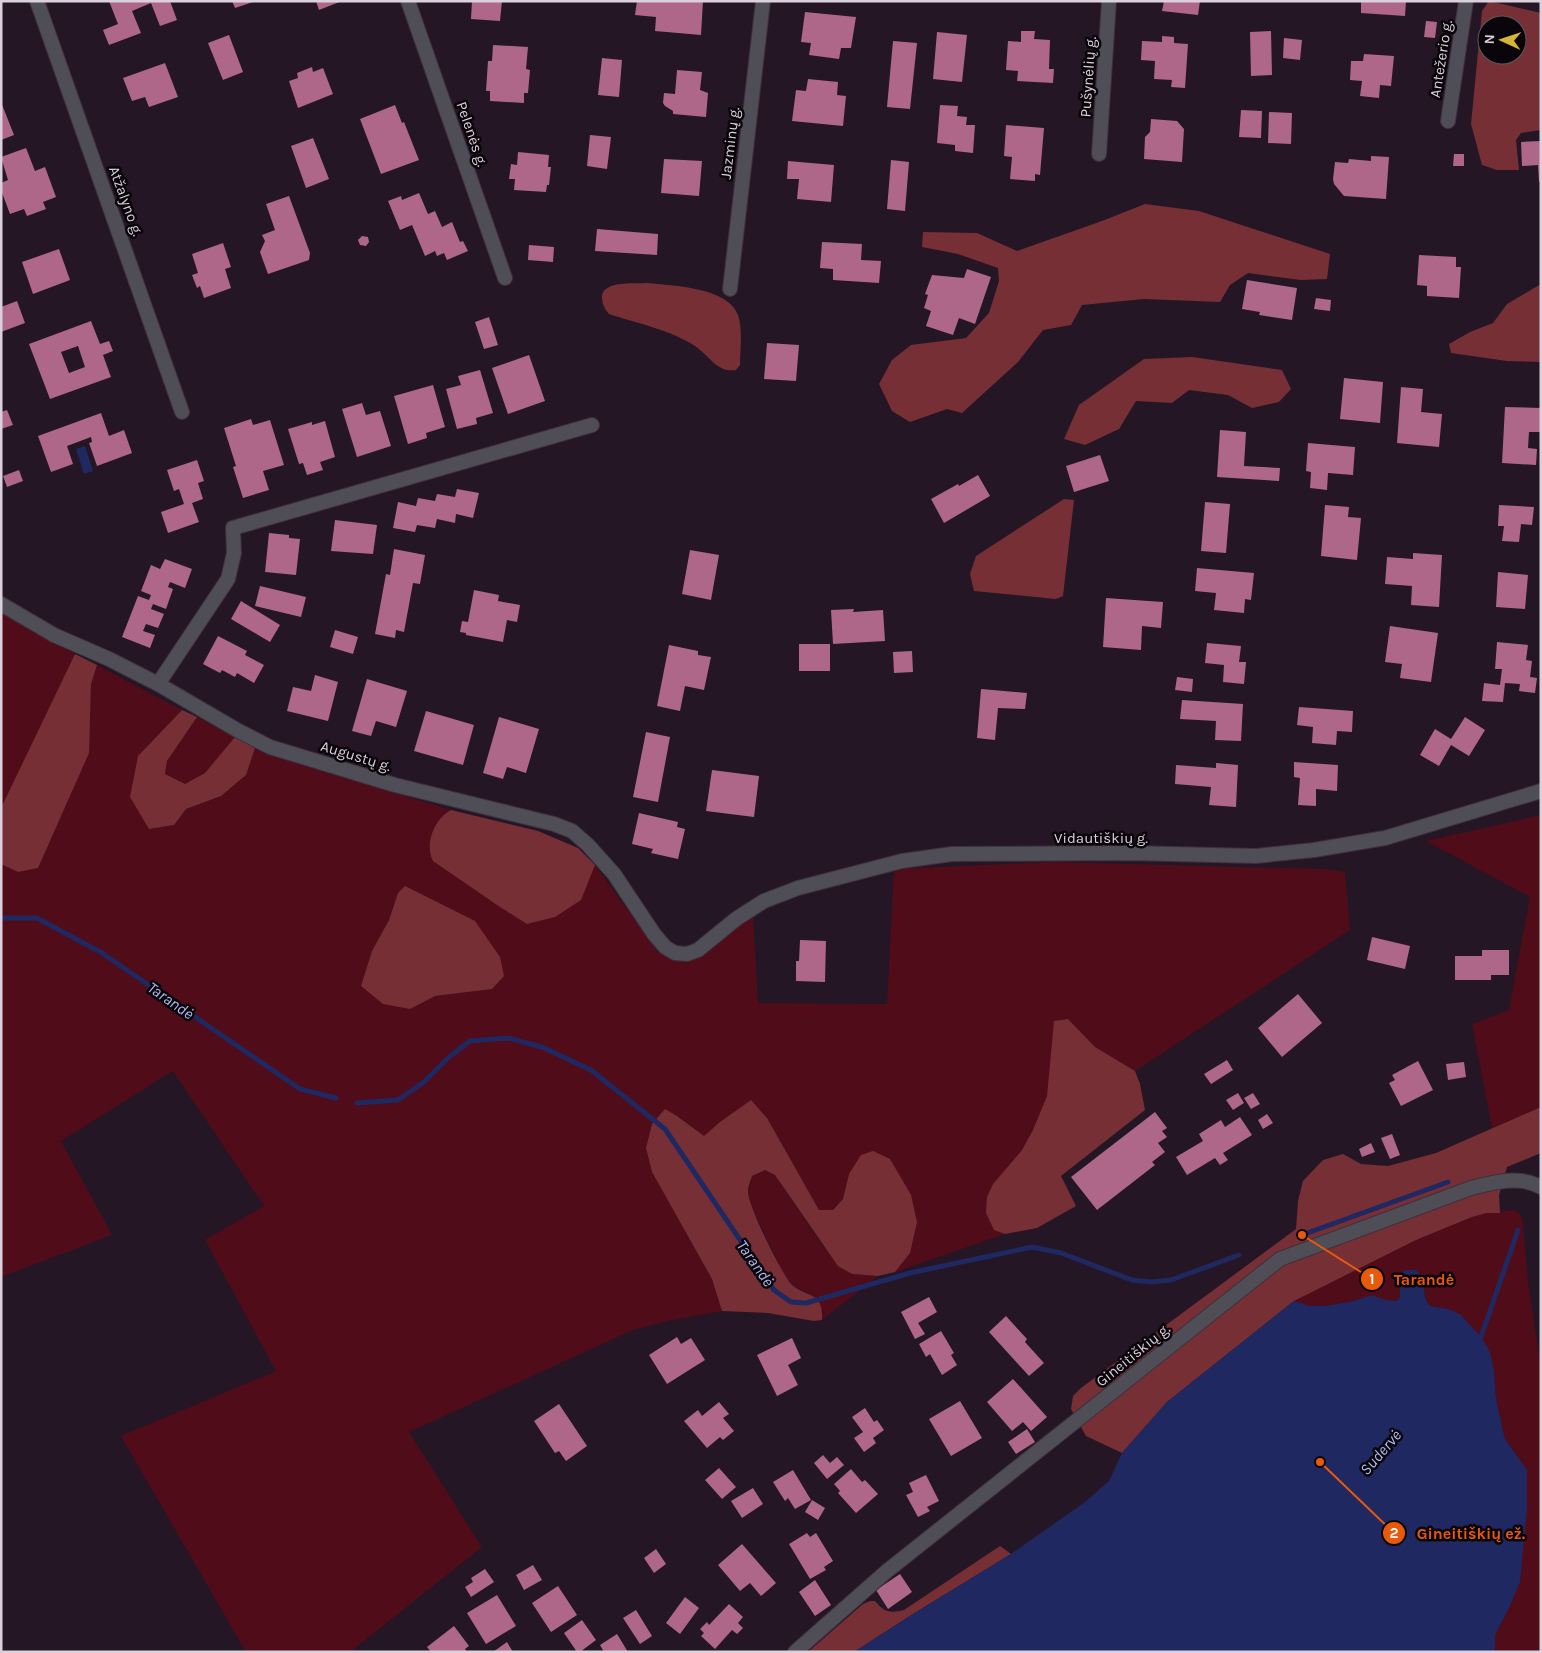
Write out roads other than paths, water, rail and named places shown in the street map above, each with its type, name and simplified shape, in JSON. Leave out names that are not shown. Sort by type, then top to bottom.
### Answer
[{"type":"street","name":"Atžalyno g.","points":[[37,1],[182,412]]},
{"type":"street","name":"Pelenės g.","points":[[408,1],[505,278]]},
{"type":"street","points":[[414,19],[416,1]]},
{"type":"street","name":"Jazminų g.","points":[[730,290],[763,1]]},
{"type":"street","name":"Pušynėlių g.","points":[[1099,154],[1109,1]]},
{"type":"street","name":"Antežerio g.","points":[[1448,121],[1466,1]]},
{"type":"street","points":[[158,684],[228,579],[234,553],[233,528],[592,425]]},
{"type":"street","name":"Augustų g.","points":[[1,604],[54,635],[109,659],[158,684],[270,747],[395,785],[554,824],[572,831],[588,844],[614,874],[654,934],[665,947],[675,953]]},
{"type":"street","name":"Vidautiškių g.","points":[[675,953],[687,954],[698,950],[736,919],[764,902],[798,888],[902,861],[952,854],[1129,853],[1256,856],[1314,850],[1385,838],[1541,791]]},
{"type":"street","name":"Gineitiškių g.","points":[[795,1652],[888,1571],[1280,1259],[1498,1181],[1532,1182],[1541,1187]]},
{"type":"water","points":[[85,446],[93,471],[84,474],[76,449]]},
{"type":"water","points":[[1416,1270],[1425,1279],[1425,1296],[1430,1306],[1449,1309],[1461,1315],[1481,1337],[1490,1352],[1494,1371],[1496,1399],[1505,1439],[1527,1470],[1527,1511],[1520,1582],[1495,1635],[1495,1652],[854,1652],[1011,1554],[1085,1502],[1109,1481],[1122,1453],[1167,1402],[1294,1301],[1309,1306],[1324,1306],[1354,1301],[1371,1295],[1397,1301],[1400,1297],[1400,1278],[1402,1272]]},
{"type":"waterway","name":"Tarandė","points":[[1,918],[37,918],[102,953],[300,1089],[336,1098]]},
{"type":"waterway","name":"Tarandė","points":[[357,1103],[398,1100],[424,1082],[449,1057],[470,1041],[508,1038],[542,1047],[591,1070],[665,1129],[774,1290],[791,1302],[806,1303],[910,1273],[1032,1247],[1061,1253],[1132,1280],[1151,1282],[1171,1280],[1239,1255]]},
{"type":"waterway","name":"Tarandė","points":[[1302,1235],[1448,1182]]},
{"type":"waterway","name":"Sudervė","points":[[1477,1341],[1481,1337],[1518,1230]]},
{"type":"place","name":"Tarandė","points":[[1302,1235]]},
{"type":"place","name":"Gineitiškių ež.","points":[[1320,1462]]}]
